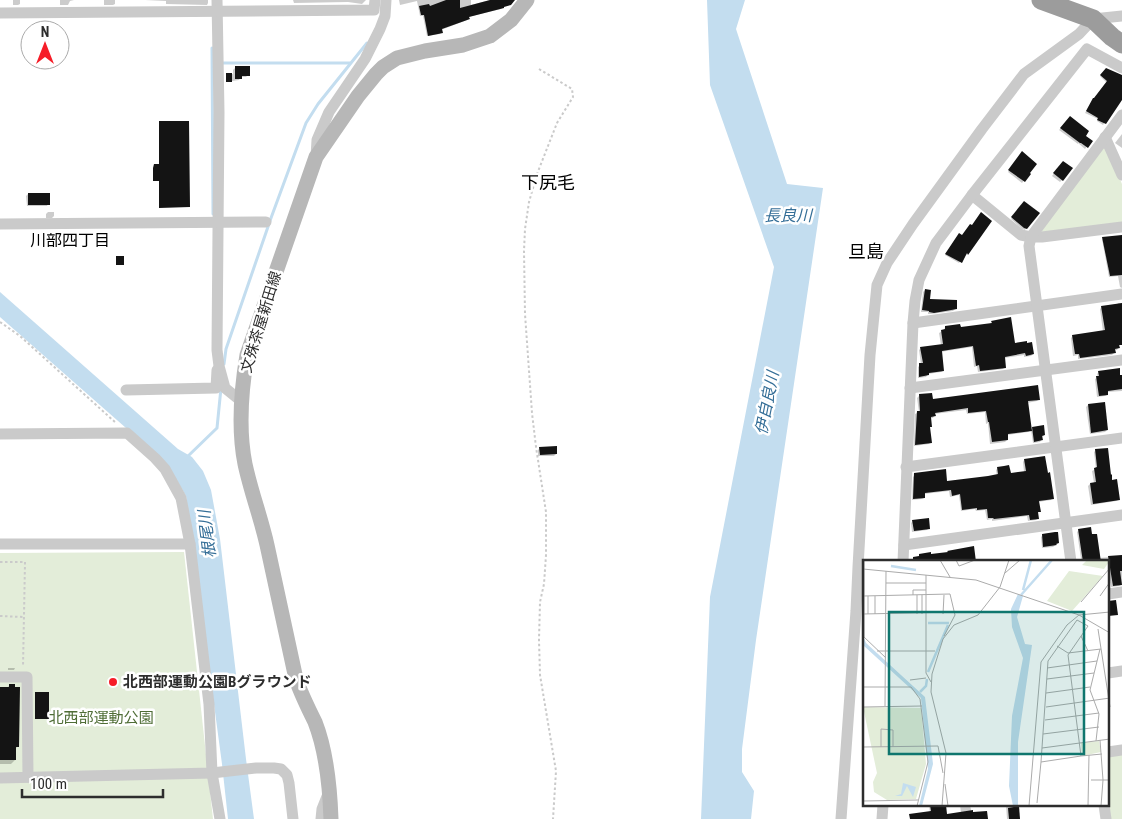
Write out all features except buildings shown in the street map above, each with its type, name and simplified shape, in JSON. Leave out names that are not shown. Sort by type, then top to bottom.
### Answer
[{"type":"highway","points":[[1041,0],[1090,18],[1122,44]]},
{"type":"main road","name":"文殊茶屋新田線","points":[[331,819],[327,776],[321,744],[315,724],[296,679],[267,543],[245,463],[242,440],[241,401],[247,355],[316,157],[358,96],[376,74],[397,58],[462,45],[490,36],[511,20],[527,0]]},
{"type":"street","points":[[0,13],[194,5],[314,5],[374,10],[375,0]]},
{"type":"street","points":[[316,157],[317,140],[329,112],[365,60],[380,29],[386,0]]},
{"type":"street","points":[[126,390],[216,388],[219,112],[217,5]]},
{"type":"street","points":[[841,819],[856,611],[870,356],[877,285],[887,263],[913,224],[1024,74],[1079,34],[1090,18],[1122,16]]},
{"type":"street","points":[[903,560],[913,323],[919,280],[936,243],[1087,49],[1122,68]]},
{"type":"street","points":[[1071,560],[1030,246],[1031,238],[1122,115]]},
{"type":"street","points":[[1105,137],[1122,175]]},
{"type":"street","points":[[972,195],[1022,234],[1031,238],[1122,228]]},
{"type":"street","points":[[0,224],[266,222]]},
{"type":"street","points":[[913,323],[1122,294]]},
{"type":"street","points":[[217,350],[225,388],[241,401]]},
{"type":"street","points":[[910,388],[1122,360]]},
{"type":"street","points":[[0,434],[127,433],[155,458],[165,470],[181,498],[190,544],[210,704],[212,773],[220,819]]},
{"type":"street","points":[[906,467],[1122,438]]},
{"type":"street","points":[[904,545],[1122,515]]},
{"type":"street","points":[[0,544],[190,544]]},
{"type":"street","points":[[0,677],[27,677],[28,777]]},
{"type":"street","points":[[0,778],[212,773],[274,768],[281,769],[287,775],[292,819]]},
{"type":"street","points":[[321,819],[322,810],[329,792]]},
{"type":"street","points":[[882,819],[883,806]]},
{"type":"street","points":[[1104,806],[1106,819]]},
{"type":"path","points":[[539,69],[572,89],[573,97],[557,123],[537,174],[529,202],[524,252],[524,314],[532,413],[546,512],[546,554],[544,584],[540,602],[539,666],[556,771],[552,819]]},
{"type":"path","points":[[0,322],[20,336],[127,433]]},
{"type":"path","points":[[0,562],[25,562],[24,668]]},
{"type":"path","points":[[0,616],[24,617]]},
{"type":"green space","points":[[1103,148],[1107,148],[1122,184],[1122,223],[1043,233],[1040,230]]},
{"type":"green space","name":"北西部運動公園","points":[[184,552],[213,819],[0,819],[0,553]]},
{"type":"green space","points":[[1122,753],[1122,819],[1111,819],[1109,806],[1110,755]]},
{"type":"water","name":"長良川","points":[[707,0],[745,0],[736,29],[787,184],[823,188],[756,640],[742,749],[742,772],[754,791],[751,819],[701,819],[710,597],[774,267],[710,85]]},
{"type":"water","name":"根尾川","points":[[0,292],[178,449],[192,457],[203,471],[211,490],[220,539],[254,819],[228,819],[186,496],[168,465],[0,317]]},
{"type":"waterway","points":[[224,364],[226,349],[306,123],[318,104],[367,43]]},
{"type":"waterway","points":[[212,48],[213,214]]},
{"type":"waterway","points":[[222,63],[350,63]]},
{"type":"waterway","points":[[186,458],[217,428],[221,388]]},
{"type":"place","name":"北西部運動公園Bグラウンド","points":[[113,682]]},
{"type":"district","name":"下尻毛","points":[[548,182]]},
{"type":"district","name":"川部四丁目","points":[[70,240]]},
{"type":"district","name":"旦島","points":[[866,251]]},
{"type":"water label","name":"伊自良川","points":[[767,403]]}]
